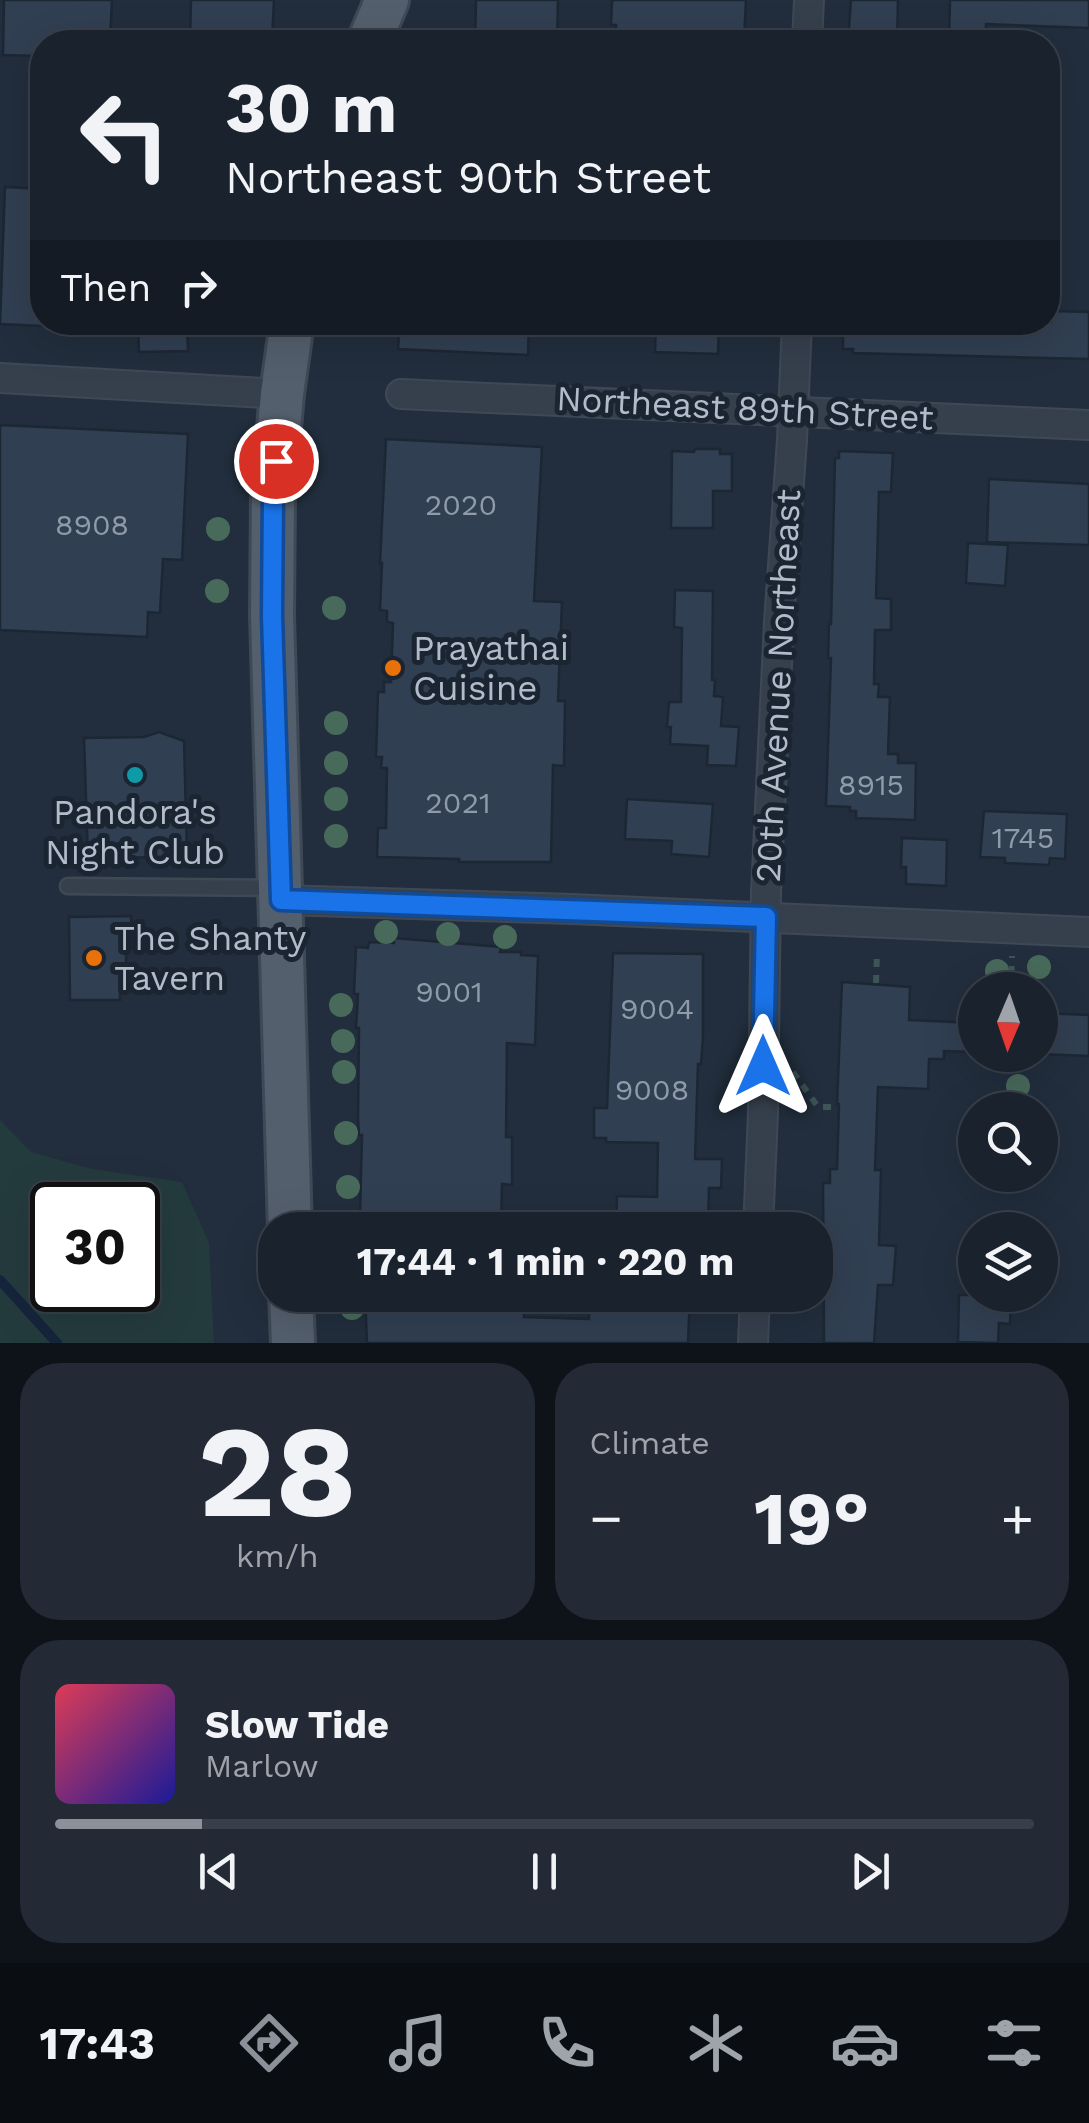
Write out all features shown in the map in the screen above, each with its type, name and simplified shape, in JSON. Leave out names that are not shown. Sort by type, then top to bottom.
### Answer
[{"type":"main road","points":[[374,30],[387,0]]},
{"type":"main road","points":[[290,335],[273,495],[272,616],[290,1212]]},
{"type":"main road","points":[[292,1312],[293,1343]]},
{"type":"street","points":[[808,30],[809,0]]},
{"type":"street","name":"20th Avenue Northeast","points":[[759,1212],[766,917],[797,335]]},
{"type":"street","points":[[0,378],[282,394]]},
{"type":"street","name":"Northeast 89th Street","points":[[401,394],[1089,425]]},
{"type":"street","points":[[281,894],[1089,932]]},
{"type":"street","points":[[754,1343],[755,1312]]},
{"type":"lane","points":[[68,886],[281,894]]},
{"type":"path","points":[[876,958],[876,983]]},
{"type":"path","points":[[1012,961],[1012,972]]},
{"type":"path","points":[[790,1068],[818,1106],[839,1107]]},
{"type":"green space","points":[[0,1120],[31,1152],[92,1169],[182,1182],[209,1243],[214,1343],[0,1343]]},
{"type":"building","points":[[4,0],[112,0],[111,30],[30,30],[30,56],[3,55]]},
{"type":"building","points":[[191,0],[274,0],[273,30],[190,30]]},
{"type":"building","points":[[476,0],[558,0],[557,30],[475,30]]},
{"type":"building","points":[[612,0],[746,0],[745,30],[616,30],[616,25],[611,25]]},
{"type":"building","points":[[851,0],[898,0],[897,30],[849,30]]},
{"type":"building","points":[[950,0],[1089,0],[1089,28],[986,24],[986,30],[949,30]]},
{"type":"building","points":[[5,187],[30,188],[30,325],[0,324]]},
{"type":"building","points":[[1060,311],[1089,312],[1089,359],[853,353],[853,349],[843,349],[843,335],[1060,335]]},
{"type":"building","points":[[138,335],[187,335],[188,351],[139,352]]},
{"type":"building","points":[[399,335],[529,335],[528,355],[398,349]]},
{"type":"building","points":[[656,335],[719,335],[718,354],[655,352]]},
{"type":"building","points":[[0,425],[188,434],[182,560],[163,559],[160,613],[148,612],[147,637],[0,630]]},
{"type":"building","points":[[386,439],[542,447],[534,601],[562,602],[558,701],[565,701],[564,766],[553,765],[551,862],[377,857],[378,828],[386,828],[387,768],[381,768],[382,757],[376,757],[378,692],[384,692],[384,682],[391,682],[393,623],[387,622],[387,611],[380,610]]},
{"type":"building","points":[[720,449],[720,454],[732,454],[732,491],[713,491],[713,528],[671,528],[672,451]]},
{"type":"building","points":[[839,451],[893,453],[891,492],[879,492],[876,598],[891,599],[891,630],[875,630],[874,684],[879,684],[878,697],[890,697],[888,754],[898,754],[898,763],[916,763],[915,820],[856,818],[856,811],[850,811],[850,807],[826,806],[835,458],[839,458]]},
{"type":"building","points":[[989,479],[1089,484],[1089,545],[987,542]]},
{"type":"building","points":[[968,543],[1008,545],[1005,586],[966,583]]},
{"type":"building","points":[[675,590],[713,591],[714,696],[723,697],[721,726],[739,727],[736,766],[707,765],[708,746],[670,744],[669,702],[681,702],[682,628],[674,627]]},
{"type":"building","name":"Pandora's Night Club","points":[[159,732],[184,741],[187,856],[88,859],[84,738],[144,737]]},
{"type":"building","points":[[627,799],[713,804],[709,857],[671,854],[672,841],[625,839]]},
{"type":"building","points":[[984,811],[1067,814],[1065,859],[1050,858],[1049,865],[1005,863],[1005,858],[980,857]]},
{"type":"building","points":[[902,838],[947,840],[946,886],[906,884],[906,867],[901,867]]},
{"type":"building","name":"The Shanty Tavern","points":[[131,916],[132,949],[126,950],[126,981],[120,980],[120,1000],[70,1000],[69,917]]},
{"type":"building","points":[[394,938],[501,947],[500,952],[538,956],[535,1045],[507,1043],[506,1137],[512,1137],[512,1185],[502,1184],[501,1212],[360,1212],[362,1135],[358,1119],[358,994],[354,994],[356,947],[368,948],[369,942],[394,943]]},
{"type":"building","points":[[613,953],[703,954],[703,1037],[698,1064],[695,1159],[722,1159],[721,1188],[709,1188],[708,1212],[616,1212],[617,1196],[657,1197],[658,1143],[606,1142],[606,1138],[594,1138],[594,1108],[607,1108]]},
{"type":"building","points":[[842,982],[910,987],[909,1020],[958,1022],[958,1051],[944,1051],[944,1059],[929,1059],[928,1089],[878,1087],[875,1170],[881,1170],[879,1245],[896,1246],[893,1285],[878,1285],[874,1343],[824,1343],[824,1312],[833,1312],[833,1212],[823,1212],[823,1183],[830,1183],[830,1169],[837,1169]]},
{"type":"building","points":[[1058,1014],[1089,1015],[1089,1056],[1058,1055]]},
{"type":"building","points":[[366,1312],[524,1312],[524,1317],[589,1319],[589,1312],[689,1312],[688,1343],[367,1343]]},
{"type":"building","points":[[959,1312],[1010,1312],[1010,1324],[999,1323],[998,1343],[958,1342]]},
{"type":"waterway","points":[[0,1280],[57,1343]]},
{"type":"place","name":"Prayathai Cuisine","points":[[393,668]]},
{"type":"place","name":"Pandora's Night Club","points":[[135,775]]},
{"type":"place","name":"The Shanty Tavern","points":[[94,958]]},
{"type":"route","points":[[276,461],[272,616],[281,900],[766,917],[763,1066]]}]
